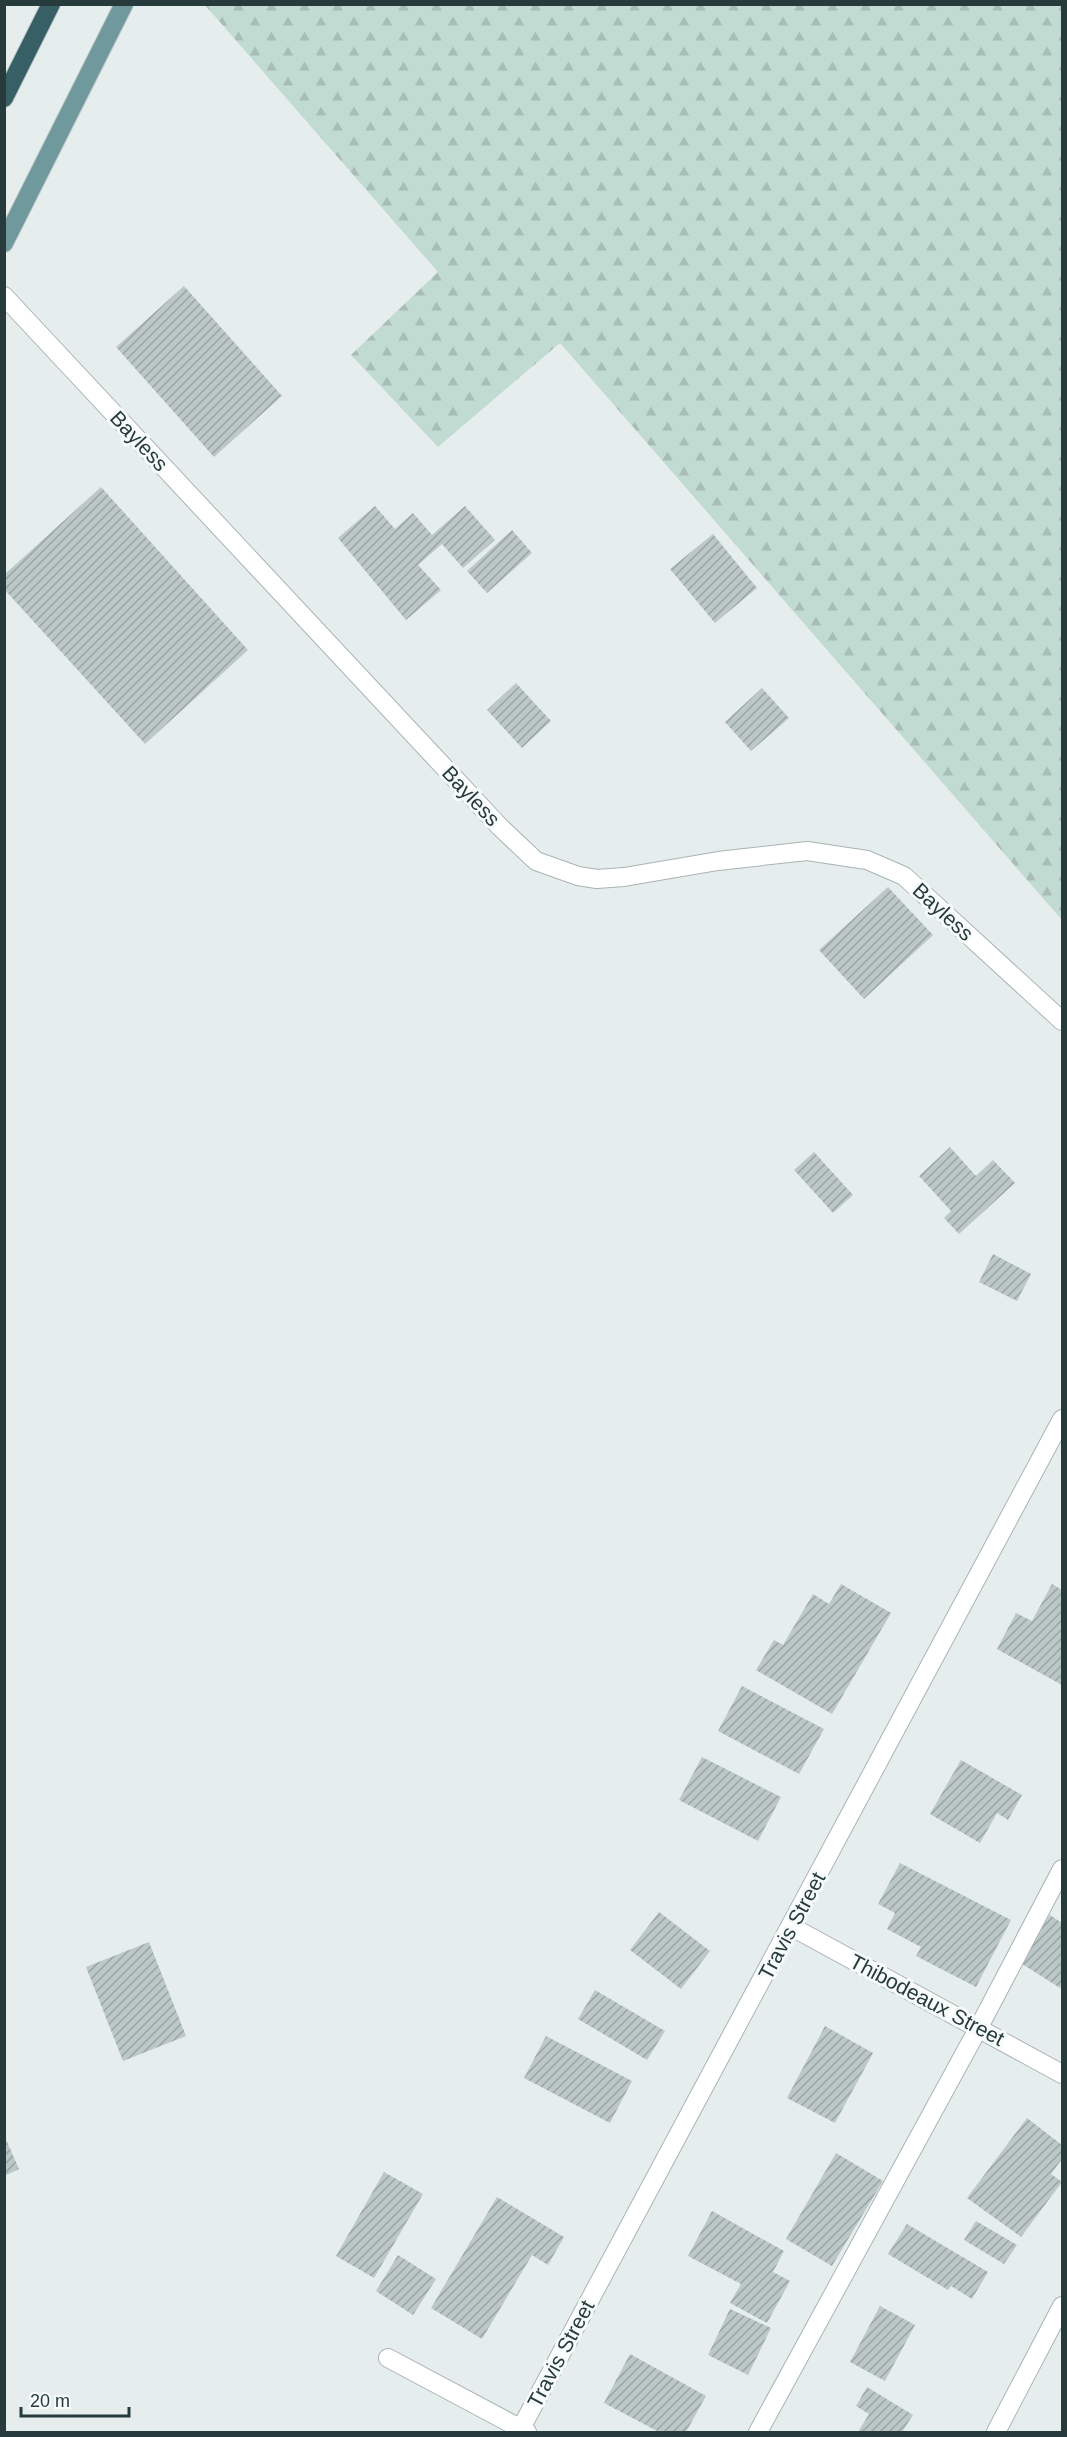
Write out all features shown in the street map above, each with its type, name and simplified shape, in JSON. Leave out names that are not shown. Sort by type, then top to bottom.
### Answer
[{"type":"highway","points":[[4,98],[51,4]]},
{"type":"main road","points":[[4,243],[124,4]]},
{"type":"street","name":"Bayless","points":[[4,296],[500,827],[536,861],[578,876],[597,879],[624,877],[718,861],[807,851],[867,860],[904,876],[1062,1021]]},
{"type":"street","name":"Travis Street","points":[[522,2432],[1061,1426]]},
{"type":"street","points":[[758,2433],[979,2027],[1062,1869]]},
{"type":"street","name":"Thibodeaux Street","points":[[792,1927],[1062,2074]]},
{"type":"street","points":[[996,2433],[1062,2306]]},
{"type":"street","points":[[388,2358],[522,2432]]},
{"type":"green space","points":[[205,5],[1062,5],[1062,920],[560,343],[438,447],[351,355],[438,272]]},
{"type":"building","points":[[184,286],[282,396],[214,457],[116,347]]},
{"type":"building","points":[[101,487],[248,650],[145,744],[4,589],[4,575]]},
{"type":"building","points":[[375,506],[395,529],[413,513],[432,535],[465,506],[495,540],[463,568],[442,544],[418,565],[441,590],[406,620],[338,538]]},
{"type":"building","points":[[512,530],[532,553],[487,593],[467,571]]},
{"type":"building","points":[[713,534],[757,588],[715,623],[670,569]]},
{"type":"building","points":[[516,683],[551,721],[522,748],[487,710]]},
{"type":"building","points":[[762,688],[789,718],[751,751],[725,722]]},
{"type":"building","points":[[888,887],[933,935],[864,999],[819,950]]},
{"type":"building","points":[[950,1147],[976,1176],[993,1160],[1015,1183],[959,1234],[944,1218],[951,1211],[919,1176]]},
{"type":"building","points":[[814,1152],[853,1195],[833,1213],[794,1170]]},
{"type":"building","points":[[993,1254],[1031,1274],[1017,1301],[979,1282]]},
{"type":"building","points":[[841,1584],[891,1613],[832,1714],[756,1670],[774,1640],[783,1645],[813,1594],[829,1604]]},
{"type":"building","points":[[1052,1584],[1062,1590],[1062,1685],[997,1649],[1016,1613],[1032,1621]]},
{"type":"building","points":[[742,1686],[824,1729],[799,1774],[718,1731]]},
{"type":"building","points":[[702,1757],[781,1797],[758,1841],[679,1800]]},
{"type":"building","points":[[961,1760],[1022,1795],[1008,1820],[997,1813],[980,1843],[930,1814]]},
{"type":"building","points":[[900,1863],[1011,1920],[976,1987],[916,1956],[921,1947],[887,1929],[895,1913],[878,1904]]},
{"type":"building","points":[[659,1912],[710,1951],[681,1989],[630,1950]]},
{"type":"building","points":[[1050,1915],[1062,1923],[1062,1985],[1060,1988],[1019,1962]]},
{"type":"building","points":[[149,1942],[186,2036],[123,2061],[86,1967]]},
{"type":"building","points":[[595,1990],[665,2031],[647,2060],[578,2019]]},
{"type":"building","points":[[825,2026],[873,2053],[835,2123],[787,2098]]},
{"type":"building","points":[[546,2036],[632,2081],[610,2123],[524,2078]]},
{"type":"building","points":[[1027,2118],[1062,2145],[1062,2159],[1051,2174],[1062,2182],[1021,2237],[967,2198]]},
{"type":"building","points":[[4,2135],[19,2169],[4,2176]]},
{"type":"building","points":[[836,2153],[883,2181],[832,2266],[786,2239]]},
{"type":"building","points":[[384,2172],[423,2194],[374,2278],[336,2256]]},
{"type":"building","points":[[497,2197],[564,2237],[548,2265],[532,2255],[482,2339],[431,2308]]},
{"type":"building","points":[[712,2211],[784,2251],[773,2272],[790,2281],[767,2323],[730,2303],[741,2284],[688,2256]]},
{"type":"building","points":[[976,2221],[1017,2245],[1004,2264],[964,2240]]},
{"type":"building","points":[[907,2224],[988,2272],[972,2299],[951,2286],[948,2290],[888,2254]]},
{"type":"building","points":[[398,2255],[436,2279],[413,2315],[376,2291]]},
{"type":"building","points":[[880,2306],[915,2325],[885,2381],[850,2362]]},
{"type":"building","points":[[730,2309],[771,2328],[748,2375],[708,2355]]},
{"type":"building","points":[[630,2354],[706,2396],[686,2432],[659,2432],[604,2403]]},
{"type":"building","points":[[867,2387],[913,2415],[902,2432],[858,2432],[869,2414],[856,2406]]}]
